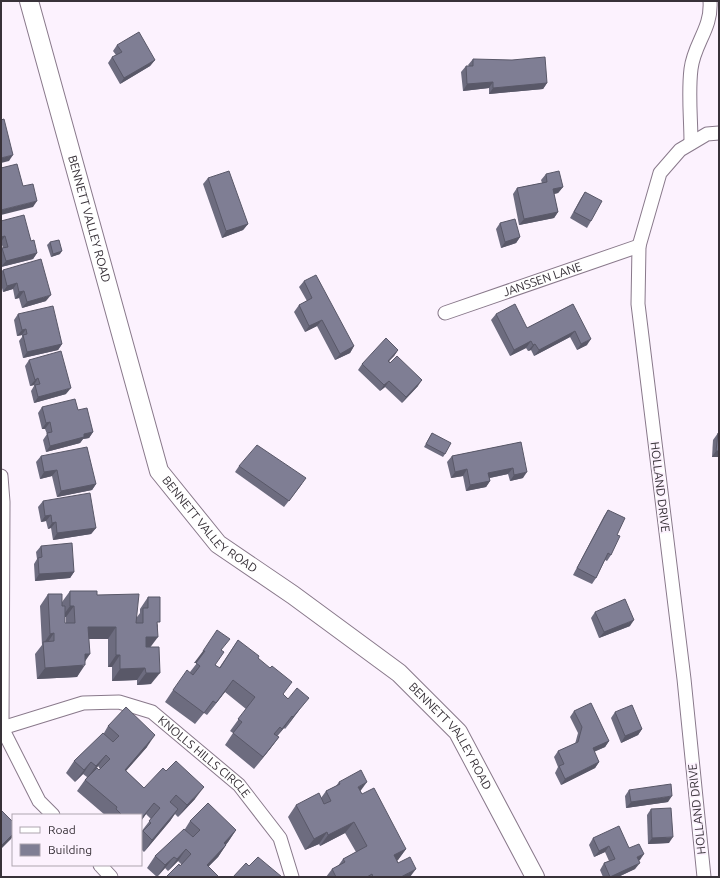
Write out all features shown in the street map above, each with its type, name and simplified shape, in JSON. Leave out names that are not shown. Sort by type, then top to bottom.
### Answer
[{"type":"street","name":"BENNETT VALLEY ROAD","points":[[28,1],[159,471],[218,544],[293,595],[399,673],[458,732],[535,877]]},
{"type":"street","points":[[691,143],[691,69],[695,50],[705,33],[711,10],[710,1]]},
{"type":"street","name":"HOLLAND DRIVE","points":[[704,877],[684,679],[638,304],[639,246],[660,173],[680,150],[707,134],[719,133]]},
{"type":"street","name":"JANSSEN LANE","points":[[445,313],[639,246]]},
{"type":"street","points":[[1,476],[3,502],[2,728],[39,801],[52,814]]},
{"type":"street","name":"KNOLLS HILLS CIRCLE","points":[[2,728],[83,703],[119,702],[152,712],[239,785],[280,838],[292,877]]},
{"type":"street","points":[[101,866],[111,877]]},
{"type":"building","points":[[139,32],[155,60],[124,78],[112,57],[122,52],[117,45]]},
{"type":"building","points":[[545,57],[547,83],[493,88],[493,82],[467,84],[466,66],[473,66],[473,59],[512,60]]},
{"type":"building","points":[[4,119],[13,155],[1,158],[1,120]]},
{"type":"building","points":[[17,164],[23,186],[33,184],[37,201],[1,210],[1,168]]},
{"type":"building","points":[[229,171],[248,224],[226,231],[208,178]]},
{"type":"building","points":[[559,171],[563,187],[553,189],[558,212],[524,219],[517,188],[547,182],[546,174]]},
{"type":"building","points":[[585,192],[602,201],[591,221],[574,212]]},
{"type":"building","points":[[24,215],[31,241],[34,240],[37,253],[6,261],[2,248],[8,247],[5,236],[1,237],[1,221]]},
{"type":"building","points":[[515,219],[520,237],[505,242],[500,223]]},
{"type":"building","points":[[59,240],[62,251],[53,254],[50,242]]},
{"type":"building","points":[[41,259],[51,295],[27,302],[24,291],[19,292],[17,283],[7,286],[3,270]]},
{"type":"building","points":[[316,275],[354,346],[340,354],[322,320],[309,326],[299,305],[312,298],[304,281]]},
{"type":"building","points":[[515,304],[527,328],[573,304],[591,339],[581,344],[575,331],[539,350],[531,341],[514,350],[496,314]]},
{"type":"building","points":[[53,306],[62,344],[27,352],[23,335],[27,334],[26,329],[22,330],[18,314]]},
{"type":"building","points":[[386,338],[398,350],[388,361],[390,363],[397,356],[422,380],[406,397],[389,381],[384,385],[362,364]]},
{"type":"building","points":[[61,351],[71,388],[38,397],[35,385],[40,384],[38,378],[35,380],[29,360]]},
{"type":"building","points":[[75,399],[78,410],[87,408],[93,432],[84,434],[84,437],[50,446],[47,433],[52,432],[50,422],[46,423],[42,407]]},
{"type":"building","points":[[432,433],[451,443],[445,454],[426,444]]},
{"type":"building","points":[[718,433],[719,451],[716,451]]},
{"type":"building","points":[[521,442],[527,472],[514,475],[513,468],[488,473],[490,481],[470,485],[467,469],[455,472],[452,456]]},
{"type":"building","points":[[257,445],[306,478],[289,501],[239,466]]},
{"type":"building","points":[[87,447],[96,484],[61,491],[57,470],[44,472],[41,456]]},
{"type":"building","points":[[90,493],[96,528],[57,533],[56,522],[52,523],[51,515],[45,516],[43,501]]},
{"type":"building","points":[[608,510],[625,518],[617,535],[620,536],[611,555],[608,553],[596,578],[577,568]]},
{"type":"building","points":[[72,543],[74,572],[39,574],[38,558],[42,557],[41,546]]},
{"type":"building","points":[[70,591],[97,591],[97,595],[139,594],[136,623],[143,623],[143,608],[148,608],[148,597],[160,597],[160,622],[157,622],[158,637],[146,637],[146,647],[159,647],[160,673],[146,673],[145,668],[120,669],[120,655],[116,655],[116,627],[88,627],[90,654],[85,654],[85,665],[45,668],[43,642],[54,641],[54,633],[50,634],[48,594],[62,594],[62,606],[65,606],[65,623],[75,623],[74,606],[70,606]]},
{"type":"building","points":[[625,599],[634,620],[604,632],[595,612]]},
{"type":"building","points":[[217,630],[230,639],[221,650],[224,652],[215,665],[220,668],[238,640],[259,656],[258,658],[270,668],[272,666],[292,682],[283,694],[288,699],[297,688],[309,698],[282,729],[280,727],[274,734],[279,737],[263,757],[233,733],[242,722],[238,719],[255,697],[233,680],[216,703],[213,701],[204,713],[173,690],[187,670],[193,675],[200,666],[196,663]]},
{"type":"building","points":[[591,703],[609,741],[593,748],[599,762],[565,779],[559,766],[564,764],[558,751],[578,742],[582,727],[574,711]]},
{"type":"building","points":[[632,705],[642,729],[625,736],[615,712]]},
{"type":"building","points":[[126,707],[155,735],[125,770],[144,788],[163,768],[166,771],[176,761],[204,787],[187,805],[176,795],[170,802],[178,809],[152,840],[143,831],[151,823],[149,821],[160,808],[154,803],[142,818],[142,814],[121,814],[116,809],[117,807],[85,780],[97,768],[99,770],[110,759],[106,755],[96,766],[91,762],[84,770],[74,761],[103,733],[113,742],[119,736],[108,726]]},
{"type":"building","points":[[361,770],[367,782],[358,787],[362,794],[374,788],[406,849],[394,855],[398,863],[410,857],[416,869],[401,877],[373,877],[372,874],[367,877],[336,877],[332,869],[345,862],[343,859],[367,846],[354,822],[328,835],[327,832],[314,839],[296,805],[319,793],[324,804],[331,801],[326,791],[340,784],[339,782]]},
{"type":"building","points":[[671,784],[672,796],[631,802],[629,790]]},
{"type":"building","points":[[208,803],[236,830],[224,843],[226,845],[207,865],[219,877],[167,876],[179,864],[180,866],[191,854],[186,849],[177,859],[174,857],[165,865],[155,856],[184,829],[193,837],[200,830],[190,821]]},
{"type":"building","points":[[671,808],[673,837],[652,838],[651,809]]},
{"type":"building","points":[[1,810],[12,821],[12,835],[2,845]]},
{"type":"building","points":[[619,826],[629,848],[639,844],[644,854],[637,857],[640,863],[610,877],[604,863],[615,859],[609,846],[599,851],[593,838]]},
{"type":"building","points":[[258,857],[282,877],[233,877],[246,863],[249,866]]}]
